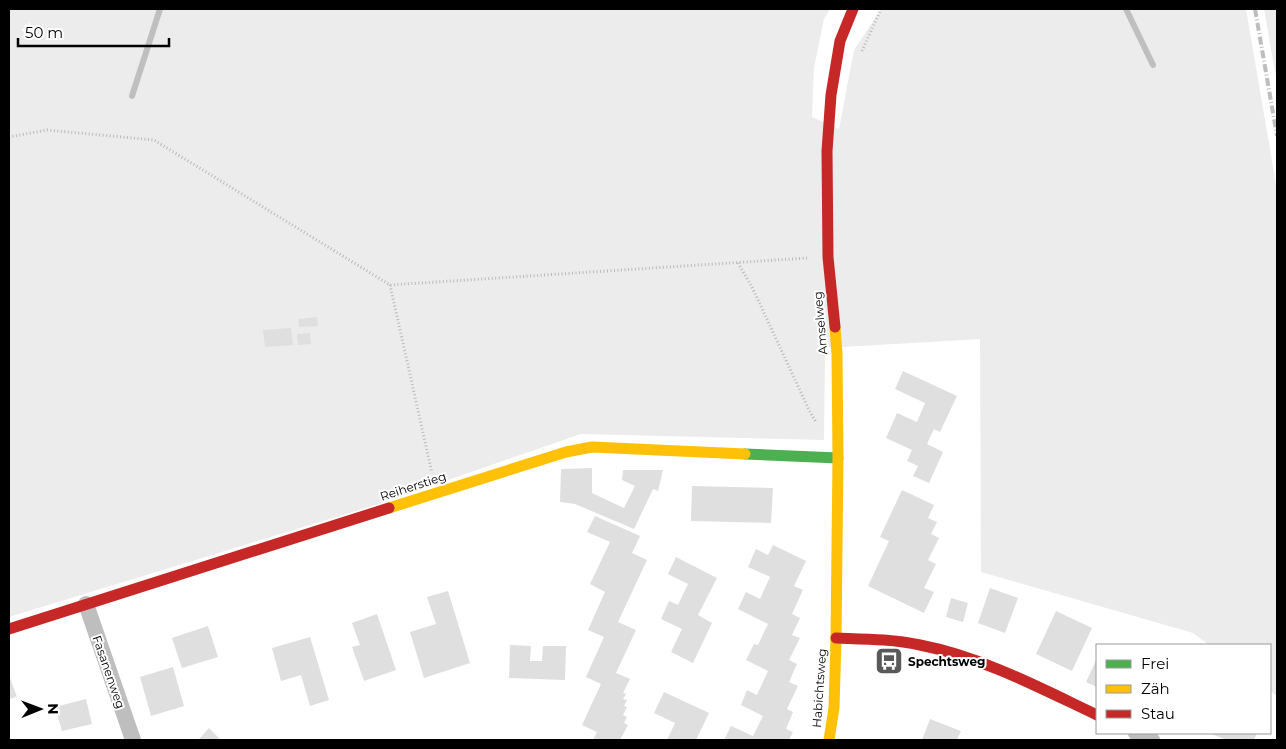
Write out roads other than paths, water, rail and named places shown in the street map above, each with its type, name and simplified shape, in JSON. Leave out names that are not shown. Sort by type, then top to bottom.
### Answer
[{"type":"street","name":"Amselweg","points":[[836,638],[838,458],[836,354],[828,257],[827,151],[831,95],[840,41],[853,9]]},
{"type":"street","name":"Reiherstieg","points":[[9,629],[566,452],[592,447],[838,458]]},
{"type":"street","name":"Fasanenweg","points":[[86,604],[133,740]]},
{"type":"street","points":[[836,638],[893,640],[935,648],[990,666],[1096,715]]},
{"type":"street","name":"Habichtsweg","points":[[829,740],[834,708],[836,638]]},
{"type":"street","points":[[1138,734],[1152,740]]},
{"type":"waterway","points":[[132,96],[160,9]]},
{"type":"waterway","points":[[1126,9],[1153,65]]},
{"type":"railway","points":[[1255,9],[1277,136]]},
{"type":"place","name":"Spechtsweg","points":[[889,661]]}]
